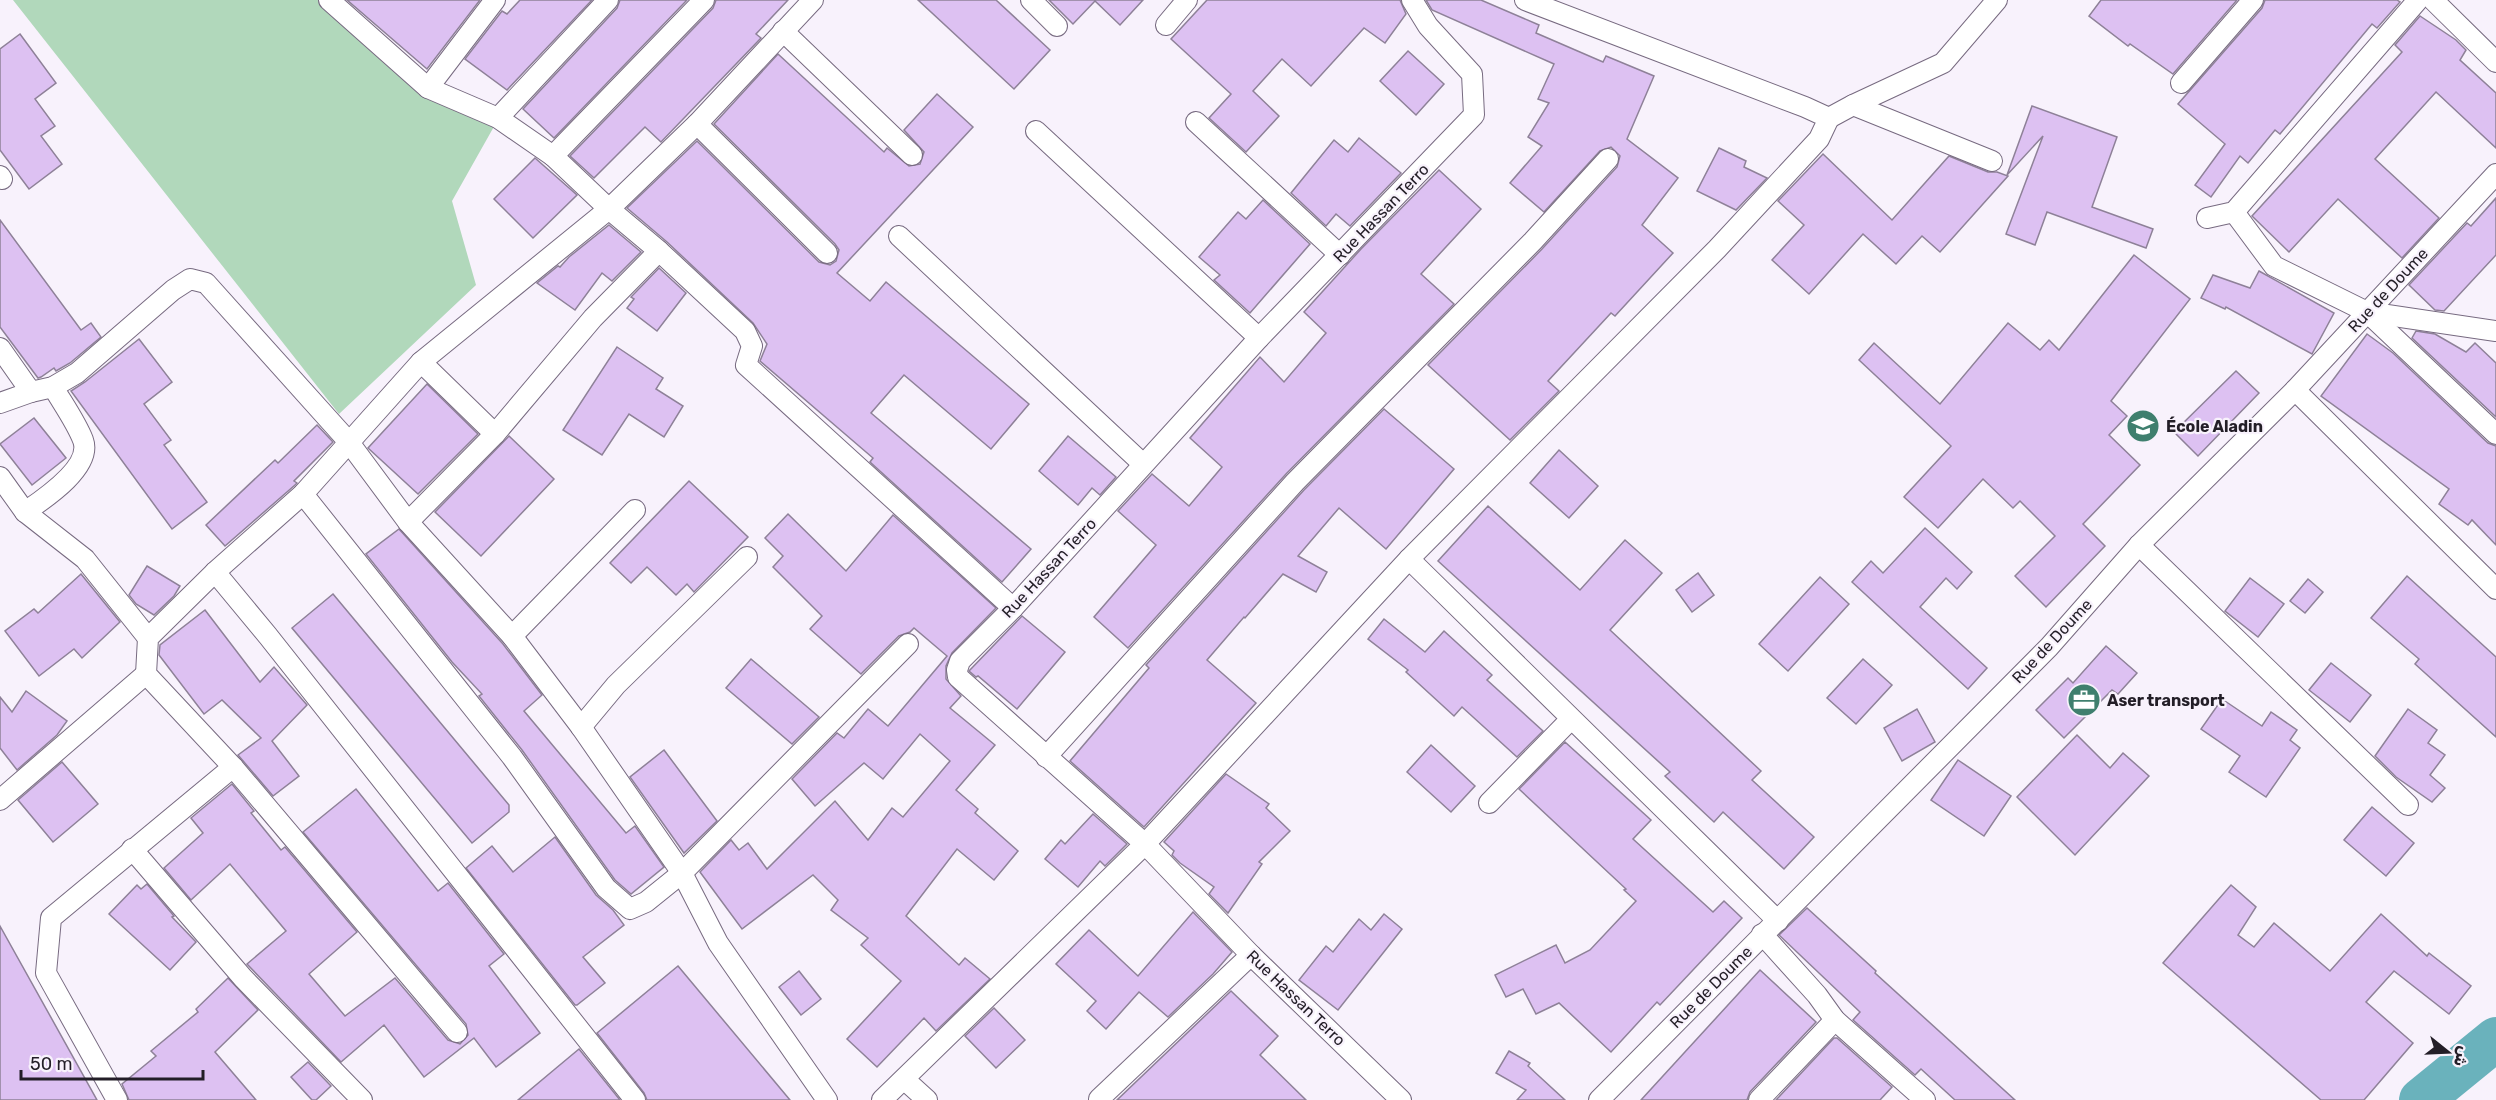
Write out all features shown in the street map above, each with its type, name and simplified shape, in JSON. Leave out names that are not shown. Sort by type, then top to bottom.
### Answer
[{"type":"street","points":[[329,0],[428,88],[498,117],[553,156],[745,331],[752,346],[746,366],[1013,608]]},
{"type":"street","points":[[428,88],[495,0]]},
{"type":"street","points":[[498,117],[608,0]]},
{"type":"street","points":[[553,156],[704,0]]},
{"type":"street","points":[[148,638],[215,572],[303,494],[421,362],[609,209],[697,124],[813,0]]},
{"type":"street","points":[[1031,0],[1057,26]]},
{"type":"street","points":[[1166,25],[1188,0]]},
{"type":"street","name":"Rue Hassan Terro","points":[[1401,1100],[1251,955],[1144,844],[958,677],[957,670],[960,661],[1013,608],[1259,338],[1474,115],[1472,74],[1428,26],[1412,0]]},
{"type":"street","points":[[1525,0],[1805,107],[1828,118]]},
{"type":"street","points":[[882,1100],[1144,844],[1409,559],[1717,249],[1819,139],[1828,118],[1943,63],[1997,0]]},
{"type":"street","points":[[2181,83],[2253,0]]},
{"type":"street","points":[[2207,218],[2234,212],[2418,0]]},
{"type":"street","points":[[2433,0],[2496,62]]},
{"type":"street","points":[[783,31],[912,155]]},
{"type":"street","points":[[1852,105],[1992,161]]},
{"type":"street","points":[[1196,122],[1340,255]]},
{"type":"street","points":[[697,124],[827,253]]},
{"type":"street","points":[[1036,131],[1259,338]]},
{"type":"street","points":[[1046,757],[1295,482],[1533,241],[1608,159]]},
{"type":"street","name":"Rue de Doume","points":[[1599,1100],[2049,647],[2139,545],[2295,390],[2496,174]]},
{"type":"street","points":[[2234,212],[2274,266],[2367,312],[2496,434]]},
{"type":"street","points":[[898,237],[1143,465]]},
{"type":"street","points":[[408,522],[495,434],[593,318],[659,251]]},
{"type":"street","points":[[0,403],[53,387],[77,373],[173,290],[190,279],[206,283],[348,441],[408,522],[512,636],[581,727],[682,873],[718,943],[827,1100]]},
{"type":"street","points":[[2367,312],[2496,331]]},
{"type":"street","points":[[0,348],[31,392]]},
{"type":"street","points":[[421,362],[495,434]]},
{"type":"street","points":[[25,512],[45,498],[81,465],[84,453],[84,442],[53,387]]},
{"type":"street","points":[[2295,390],[2496,589]]},
{"type":"street","points":[[0,477],[25,512],[85,559],[148,638],[146,674],[0,800]]},
{"type":"street","points":[[303,494],[512,757],[606,888],[630,909],[645,902],[682,873],[908,644]]},
{"type":"street","points":[[512,636],[635,510]]},
{"type":"street","points":[[2139,545],[2408,805]]},
{"type":"street","points":[[581,727],[616,685],[747,557]]},
{"type":"street","points":[[1409,559],[1778,921]]},
{"type":"street","points":[[215,572],[635,1100]]},
{"type":"street","points":[[146,674],[233,767],[456,1032]]},
{"type":"street","points":[[1488,803],[1571,719]]},
{"type":"street","points":[[117,1100],[46,973],[51,918],[233,767]]},
{"type":"street","points":[[132,849],[243,978],[362,1100]]},
{"type":"street","points":[[1762,934],[1817,995],[1835,1020],[1922,1099]]},
{"type":"street","points":[[1099,1099],[1251,955]]},
{"type":"street","points":[[1760,1100],[1835,1020]]},
{"type":"street","points":[[904,1080],[927,1100]]},
{"type":"green space","points":[[13,0],[341,0],[407,59],[496,123],[452,201],[476,285],[339,414]]},
{"type":"building","points":[[347,0],[480,0],[427,69]]},
{"type":"building","points":[[520,0],[592,0],[507,90],[465,59],[502,11],[507,14]]},
{"type":"building","points":[[620,0],[687,0],[554,138],[523,109],[617,8]]},
{"type":"building","points":[[716,0],[788,0],[756,34],[761,38],[661,142],[645,127],[594,178],[570,156],[713,8]]},
{"type":"building","points":[[918,0],[996,0],[1050,50],[1014,89]]},
{"type":"building","points":[[1049,0],[1143,0],[1120,25],[1095,1],[1073,24]]},
{"type":"building","points":[[1207,0],[1400,0],[1406,14],[1385,43],[1364,28],[1311,86],[1282,59],[1253,91],[1279,116],[1246,152],[1209,118],[1231,94],[1171,39]]},
{"type":"building","points":[[1426,0],[1481,0],[1539,25],[1536,33],[1603,62],[1606,56],[1654,76],[1627,139],[1678,178],[1642,225],[1673,253],[1615,316],[1611,313],[1548,381],[1559,391],[1510,440],[1428,365],[1542,249],[1617,167],[1620,156],[1611,147],[1600,151],[1544,212],[1510,183],[1542,146],[1528,137],[1549,103],[1538,99],[1554,64],[1432,10]]},
{"type":"building","points":[[2101,0],[2237,0],[2173,74],[2130,44],[2128,46],[2089,16]]},
{"type":"building","points":[[2265,0],[2397,0],[2400,2],[2377,28],[2372,24],[2280,134],[2275,130],[2248,163],[2240,156],[2211,197],[2195,185],[2225,144],[2178,104],[2262,8]]},
{"type":"building","points":[[2420,16],[2456,40],[2466,50],[2460,60],[2496,93],[2496,148],[2436,92],[2375,159],[2439,218],[2402,258],[2338,199],[2289,252],[2252,216],[2402,52],[2395,45]]},
{"type":"building","points":[[20,34],[56,83],[35,99],[55,126],[41,136],[62,164],[29,189],[0,150],[0,49]]},
{"type":"building","points":[[1408,51],[1444,84],[1416,115],[1380,81]]},
{"type":"building","points":[[778,54],[884,152],[887,148],[909,166],[920,164],[924,152],[904,130],[937,94],[973,127],[837,273],[870,301],[886,282],[1029,404],[991,449],[904,375],[871,413],[1031,549],[1002,582],[870,462],[873,458],[760,361],[767,344],[753,323],[667,242],[627,208],[697,141],[819,262],[830,265],[836,261],[839,250],[835,244],[714,124]]},
{"type":"building","points":[[2032,106],[2117,137],[2092,207],[2153,229],[2146,248],[2047,212],[2035,245],[2006,234],[2043,136],[2007,175]]},
{"type":"building","points":[[1359,138],[1401,173],[1350,226],[1336,214],[1326,226],[1291,193],[1334,140],[1348,152]]},
{"type":"building","points":[[1719,148],[1746,161],[1744,167],[1767,178],[1736,210],[1697,191]]},
{"type":"building","points":[[1823,154],[1892,220],[1949,156],[1988,172],[2008,176],[1940,252],[1922,236],[1896,264],[1863,234],[1809,294],[1772,260],[1804,225],[1778,201]]},
{"type":"building","points":[[535,158],[577,195],[533,238],[494,199]]},
{"type":"building","points":[[1439,170],[1481,209],[1421,274],[1454,304],[1286,474],[1128,648],[1094,617],[1156,545],[1118,511],[1152,474],[1189,506],[1222,467],[1190,438],[1260,357],[1284,382],[1326,333],[1304,312],[1361,249]]},
{"type":"building","points":[[2496,198],[2496,255],[2444,311],[2435,310],[2409,285],[2467,223],[2471,226]]},
{"type":"building","points":[[1263,200],[1310,244],[1250,313],[1214,280],[1220,275],[1199,257],[1238,212],[1246,219]]},
{"type":"building","points":[[0,220],[81,330],[91,323],[101,337],[70,363],[56,371],[54,368],[38,378],[0,327]]},
{"type":"building","points":[[609,225],[641,252],[612,281],[602,273],[575,310],[537,283],[558,266],[560,267]]},
{"type":"building","points":[[2134,255],[2190,299],[2111,401],[2127,416],[2109,435],[2140,465],[2083,524],[2105,546],[2046,607],[2015,576],[2055,536],[2020,501],[2013,508],[1983,479],[1938,528],[1904,497],[1951,446],[1859,360],[1874,343],[1940,404],[2008,323],[2040,350],[2049,340],[2059,350]]},
{"type":"building","points":[[659,268],[686,293],[657,331],[627,308],[634,299],[631,297]]},
{"type":"building","points":[[2259,271],[2334,313],[2312,354],[2226,307],[2225,309],[2201,298],[2213,275],[2250,288]]},
{"type":"building","points":[[2416,331],[2435,334],[2466,352],[2475,343],[2496,363],[2496,417],[2412,338]]},
{"type":"building","points":[[2367,334],[2393,353],[2488,443],[2496,446],[2496,545],[2472,520],[2468,525],[2439,504],[2449,489],[2321,396]]},
{"type":"building","points":[[139,339],[172,382],[144,404],[171,440],[164,445],[207,502],[172,529],[71,391]]},
{"type":"building","points":[[617,347],[663,378],[656,389],[683,406],[664,437],[629,414],[602,455],[563,430]]},
{"type":"building","points":[[2236,371],[2259,393],[2198,456],[2174,432]]},
{"type":"building","points":[[427,384],[478,434],[418,494],[368,448]]},
{"type":"building","points":[[1384,409],[1454,469],[1386,549],[1339,508],[1298,556],[1327,572],[1316,592],[1283,574],[1244,617],[1207,660],[1256,703],[1144,827],[1070,761],[1149,668],[1146,665],[1304,490]]},
{"type":"building","points":[[34,418],[66,458],[32,485],[0,444]]},
{"type":"building","points":[[317,425],[333,442],[294,481],[297,483],[295,485],[225,546],[206,525],[275,460],[278,463]]},
{"type":"building","points":[[509,436],[554,479],[481,556],[435,512]]},
{"type":"building","points":[[1068,436],[1116,477],[1100,495],[1092,488],[1078,505],[1039,471]]},
{"type":"building","points":[[1559,450],[1598,486],[1569,518],[1530,483]]},
{"type":"building","points":[[689,481],[748,537],[694,592],[687,584],[676,595],[647,567],[631,583],[610,563]]},
{"type":"building","points":[[1488,506],[1580,590],[1625,540],[1662,573],[1610,630],[1761,771],[1752,780],[1814,837],[1784,869],[1723,812],[1714,822],[1665,776],[1670,772],[1438,561]]},
{"type":"building","points":[[788,514],[846,571],[893,515],[996,608],[952,653],[946,666],[946,679],[961,696],[950,708],[995,745],[956,790],[978,809],[975,813],[1018,851],[994,880],[957,849],[906,916],[959,965],[965,958],[990,979],[936,1031],[924,1018],[877,1067],[847,1039],[901,981],[861,945],[868,938],[831,910],[838,900],[813,875],[742,929],[700,872],[731,840],[739,850],[748,843],[767,869],[835,801],[868,840],[892,808],[903,817],[950,761],[920,734],[883,779],[864,763],[815,806],[792,779],[837,733],[844,738],[868,709],[888,726],[947,656],[914,628],[899,636],[861,674],[810,629],[822,616],[773,567],[783,556],[765,538]]},
{"type":"building","points":[[1925,528],[1972,572],[1957,589],[1946,578],[1920,607],[1987,668],[1968,689],[1852,582],[1871,561],[1883,573]]},
{"type":"building","points":[[399,529],[503,644],[542,695],[524,711],[626,833],[635,826],[664,867],[631,894],[615,880],[522,750],[479,696],[482,694],[452,662],[366,554]]},
{"type":"building","points":[[147,566],[180,586],[174,596],[154,615],[136,604],[129,595]]},
{"type":"building","points":[[1698,573],[1714,595],[1692,612],[1676,590]]},
{"type":"building","points":[[81,574],[120,622],[82,658],[74,649],[39,676],[5,631],[34,609],[38,613]]},
{"type":"building","points":[[2407,576],[2496,657],[2496,737],[2415,664],[2419,659],[2371,618]]},
{"type":"building","points":[[1820,577],[1849,604],[1788,671],[1759,644]]},
{"type":"building","points":[[2250,578],[2284,604],[2258,637],[2225,611]]},
{"type":"building","points":[[2308,579],[2323,592],[2305,613],[2290,601]]},
{"type":"building","points":[[333,594],[509,805],[509,812],[472,843],[292,628]]},
{"type":"building","points":[[205,610],[260,682],[274,667],[307,705],[272,741],[299,776],[273,796],[238,755],[261,738],[222,700],[204,714],[159,655],[160,645]]},
{"type":"building","points":[[1022,616],[1065,652],[1017,709],[969,671]]},
{"type":"building","points":[[1384,619],[1425,652],[1444,631],[1492,675],[1487,680],[1543,731],[1517,757],[1462,707],[1454,716],[1406,672],[1408,670],[1368,639]]},
{"type":"building","points":[[2106,646],[2137,673],[2118,694],[2112,690],[2064,738],[2036,710],[2068,678],[2073,683]]},
{"type":"building","points":[[751,659],[819,717],[792,744],[726,688]]},
{"type":"building","points":[[1863,659],[1892,685],[1856,724],[1827,698]]},
{"type":"building","points":[[2331,663],[2371,695],[2350,722],[2309,690]]},
{"type":"building","points":[[26,691],[67,721],[57,735],[17,770],[0,748],[0,697],[12,712]]},
{"type":"building","points":[[2222,699],[2262,726],[2271,712],[2297,730],[2290,740],[2300,748],[2266,797],[2229,772],[2240,756],[2201,729]]},
{"type":"building","points":[[1917,709],[1935,742],[1902,761],[1884,728]]},
{"type":"building","points":[[2408,709],[2437,730],[2428,743],[2445,755],[2430,775],[2445,788],[2432,802],[2396,777],[2375,756]]},
{"type":"building","points":[[2077,735],[2110,768],[2123,753],[2149,776],[2075,855],[2017,797]]},
{"type":"building","points":[[1565,742],[1651,820],[1633,839],[1713,912],[1724,901],[1742,918],[1660,1005],[1657,1002],[1611,1052],[1559,1003],[1536,1014],[1523,989],[1506,997],[1495,975],[1556,945],[1565,963],[1590,950],[1636,901],[1519,789]]},
{"type":"building","points":[[1431,745],[1475,786],[1451,812],[1407,772]]},
{"type":"building","points":[[664,750],[717,821],[684,853],[630,777]]},
{"type":"building","points":[[1958,760],[2011,796],[1984,836],[1931,800]]},
{"type":"building","points":[[62,762],[98,804],[53,842],[18,800]]},
{"type":"building","points":[[1226,774],[1269,804],[1266,808],[1290,831],[1259,862],[1262,864],[1228,913],[1209,894],[1214,887],[1180,863],[1172,855],[1174,851],[1164,842]]},
{"type":"building","points":[[232,784],[254,811],[251,813],[281,850],[285,847],[357,932],[309,974],[345,1016],[395,978],[448,1040],[460,1044],[468,1035],[466,1024],[303,832],[356,789],[438,891],[448,883],[504,954],[489,966],[540,1033],[496,1067],[474,1038],[424,1077],[384,1025],[341,1062],[247,964],[286,931],[230,864],[191,900],[164,868],[203,833],[191,818]]},
{"type":"building","points":[[2372,807],[2414,843],[2386,876],[2344,840]]},
{"type":"building","points":[[1093,814],[1127,844],[1105,866],[1100,861],[1078,887],[1045,859],[1061,840],[1065,844]]},
{"type":"building","points":[[555,837],[596,895],[613,910],[624,925],[583,957],[605,983],[577,1005],[466,868],[492,846],[513,872]]},
{"type":"building","points":[[147,884],[174,916],[172,917],[196,942],[170,970],[109,914],[137,885],[141,889]]},
{"type":"building","points":[[2231,885],[2256,907],[2238,935],[2254,947],[2274,923],[2330,971],[2381,914],[2427,956],[2429,953],[2471,986],[2449,1014],[2394,971],[2366,1002],[2413,1043],[2364,1100],[2321,1100],[2163,963]]},
{"type":"building","points":[[1807,908],[2015,1100],[1955,1100],[1921,1069],[1915,1075],[1853,1020],[1860,1012],[1779,935]]},
{"type":"building","points":[[1193,912],[1232,952],[1213,974],[1168,1017],[1139,992],[1106,1029],[1087,1011],[1096,1001],[1056,964],[1089,930],[1138,976]]},
{"type":"building","points":[[1384,914],[1402,929],[1338,1010],[1299,980],[1326,946],[1333,952],[1359,919],[1371,930]]},
{"type":"building","points":[[0,926],[97,1100],[0,1100]]},
{"type":"building","points":[[678,966],[790,1100],[647,1100],[597,1033]]},
{"type":"building","points":[[1760,970],[1816,1022],[1750,1092],[1747,1100],[1641,1100]]},
{"type":"building","points":[[799,971],[821,999],[801,1015],[779,987]]},
{"type":"building","points":[[228,978],[258,1010],[215,1052],[256,1100],[129,1100],[122,1084],[156,1056],[151,1051],[198,1012],[196,1009]]},
{"type":"building","points":[[1231,991],[1278,1036],[1260,1055],[1306,1100],[1117,1100]]},
{"type":"building","points":[[994,1008],[1025,1040],[996,1068],[965,1036]]},
{"type":"building","points":[[1834,1038],[1837,1038],[1892,1087],[1880,1100],[1776,1100]]},
{"type":"building","points":[[579,1049],[620,1100],[518,1100],[555,1069]]},
{"type":"building","points":[[1509,1051],[1530,1063],[1528,1066],[1565,1100],[1517,1100],[1526,1090],[1496,1073]]},
{"type":"building","points":[[308,1062],[331,1086],[316,1100],[312,1100],[291,1077]]},
{"type":"waterway","points":[[2421,1100],[2496,1039]]},
{"type":"place","name":"École Aladin","points":[[2143,426]]},
{"type":"place","name":"Aser transport","points":[[2084,700]]}]
